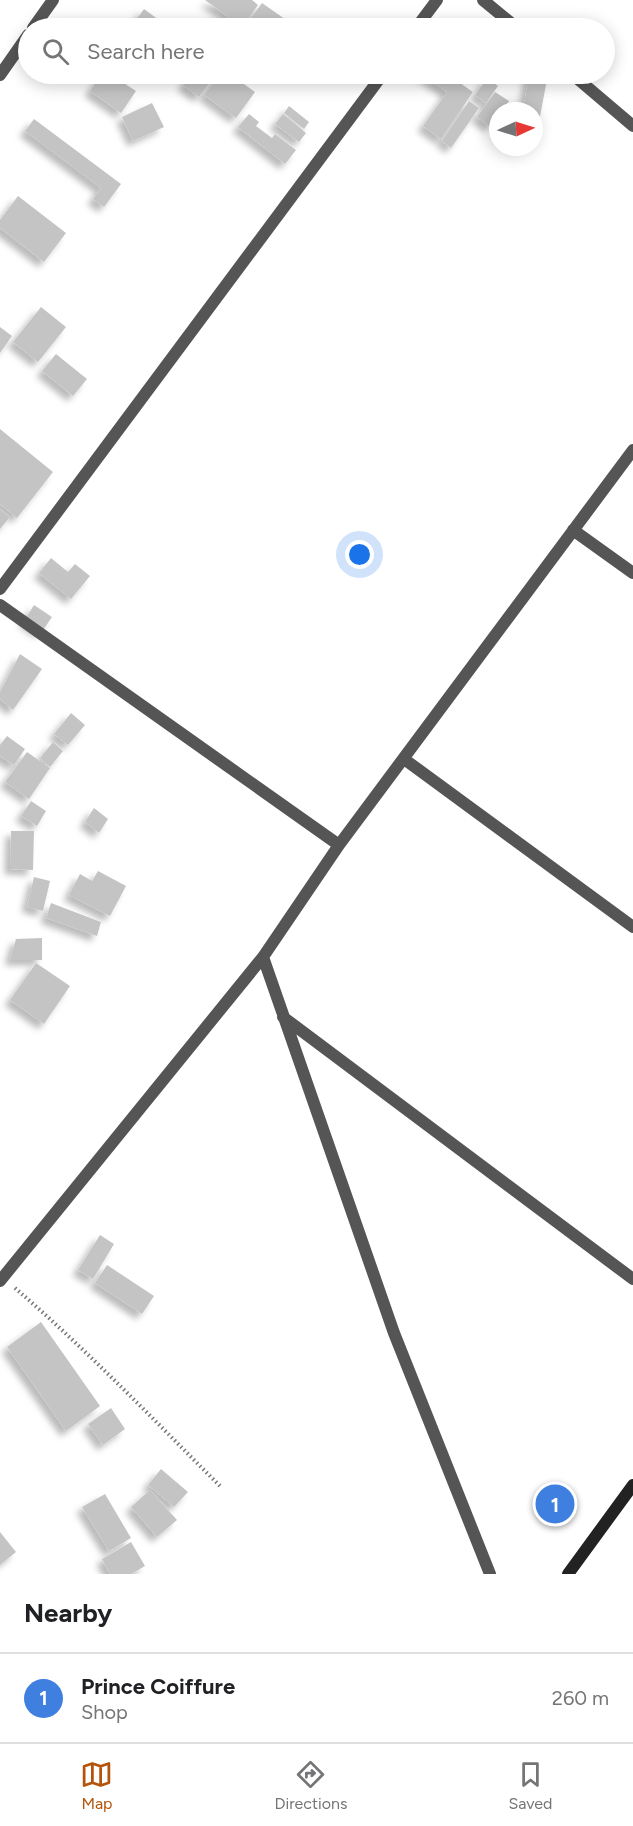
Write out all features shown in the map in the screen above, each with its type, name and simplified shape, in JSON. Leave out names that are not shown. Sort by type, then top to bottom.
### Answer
[{"type":"street","points":[[40,18],[54,0]]},
{"type":"street","points":[[424,18],[437,0]]},
{"type":"street","points":[[483,0],[505,18]]},
{"type":"street","points":[[0,75],[18,49]]},
{"type":"street","points":[[0,589],[376,84]]},
{"type":"street","points":[[584,84],[633,126]]},
{"type":"street","points":[[2,1279],[263,957],[339,845],[633,450]]},
{"type":"street","points":[[573,530],[633,573]]},
{"type":"street","points":[[0,605],[339,845]]},
{"type":"street","points":[[404,759],[633,927]]},
{"type":"street","points":[[263,957],[394,1333],[490,1574]]},
{"type":"street","points":[[283,1017],[633,1279]]},
{"type":"street","points":[[568,1574],[633,1485]]},
{"type":"path","points":[[2,1279],[45,1314],[120,1385],[220,1486]]},
{"type":"building","points":[[205,0],[252,0],[258,5],[249,18],[230,18]]},
{"type":"building","points":[[262,3],[283,18],[251,18]]},
{"type":"building","points":[[144,9],[156,18],[137,18]]},
{"type":"building","points":[[95,84],[125,84],[136,91],[121,113],[90,91]]},
{"type":"building","points":[[184,84],[209,84],[199,97]]},
{"type":"building","points":[[212,84],[244,84],[255,92],[236,118],[204,95]]},
{"type":"building","points":[[435,84],[461,84],[473,92],[441,139],[423,126],[447,92]]},
{"type":"building","points":[[483,84],[498,86],[486,103],[475,95]]},
{"type":"building","points":[[527,84],[546,84],[543,102],[524,102]]},
{"type":"building","points":[[495,92],[509,101],[489,102],[489,126],[477,117]]},
{"type":"building","points":[[469,101],[479,108],[451,148],[442,141]]},
{"type":"building","points":[[152,103],[164,127],[133,141],[122,117]]},
{"type":"building","points":[[289,106],[309,122],[304,129],[284,113]]},
{"type":"building","points":[[249,114],[259,122],[256,126],[272,138],[275,134],[296,150],[285,164],[238,127]]},
{"type":"building","points":[[283,114],[306,133],[299,142],[275,124]]},
{"type":"building","points":[[34,119],[121,184],[104,207],[93,199],[101,188],[25,131]]},
{"type":"building","points":[[18,196],[66,233],[44,262],[0,228],[0,220]]},
{"type":"building","points":[[41,307],[66,327],[38,362],[13,342]]},
{"type":"building","points":[[0,327],[12,336],[0,353]]},
{"type":"building","points":[[56,354],[87,379],[73,396],[42,371]]},
{"type":"building","points":[[0,429],[53,472],[17,518],[0,504]]},
{"type":"building","points":[[0,509],[10,517],[0,529]]},
{"type":"building","points":[[51,558],[68,572],[75,564],[90,576],[71,599],[39,573]]},
{"type":"building","points":[[34,605],[52,617],[41,633],[24,621]]},
{"type":"building","points":[[20,654],[42,669],[13,710],[0,699],[0,692]]},
{"type":"building","points":[[71,713],[85,725],[68,745],[54,734]]},
{"type":"building","points":[[7,736],[25,749],[14,765],[0,756],[0,745]]},
{"type":"building","points":[[53,742],[63,751],[50,767],[40,758]]},
{"type":"building","points":[[27,752],[50,768],[29,799],[5,782]]},
{"type":"building","points":[[31,801],[46,811],[37,826],[21,816]]},
{"type":"building","points":[[94,808],[108,819],[99,833],[85,822]]},
{"type":"building","points":[[11,831],[34,831],[33,870],[10,869]]},
{"type":"building","points":[[98,871],[126,886],[110,916],[69,895],[80,874],[92,881]]},
{"type":"building","points":[[34,877],[50,881],[43,911],[27,907]]},
{"type":"building","points":[[51,903],[101,922],[97,936],[46,918]]},
{"type":"building","points":[[42,938],[42,960],[10,960],[16,939]]},
{"type":"building","points":[[36,963],[70,986],[44,1024],[10,1000]]},
{"type":"building","points":[[100,1235],[114,1244],[93,1279],[78,1270]]},
{"type":"building","points":[[107,1265],[154,1296],[142,1314],[95,1283]]},
{"type":"building","points":[[41,1322],[100,1406],[66,1431],[7,1347]]},
{"type":"building","points":[[111,1408],[125,1429],[103,1445],[88,1424]]},
{"type":"building","points":[[161,1469],[188,1492],[174,1507],[148,1485]]},
{"type":"building","points":[[150,1490],[177,1520],[157,1537],[131,1507]]},
{"type":"building","points":[[105,1494],[131,1538],[109,1551],[82,1507]]},
{"type":"building","points":[[0,1532],[16,1552],[0,1565]]},
{"type":"building","points":[[131,1542],[145,1566],[131,1574],[110,1574],[102,1559]]},
{"type":"place","name":"Prince Coiffure","points":[[555,1504]]}]
